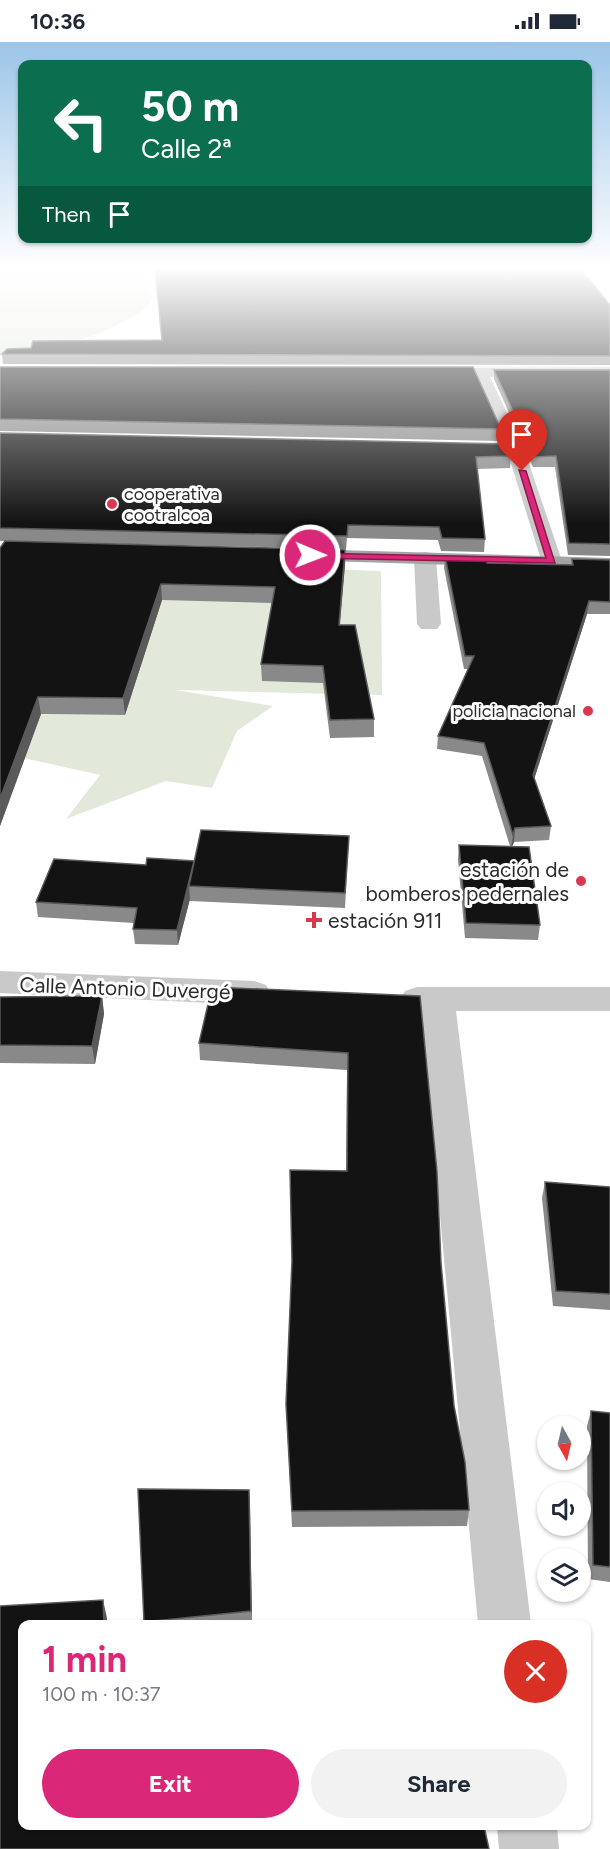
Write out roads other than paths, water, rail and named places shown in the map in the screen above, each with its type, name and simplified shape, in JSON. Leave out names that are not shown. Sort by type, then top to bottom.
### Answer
[{"type":"main road","points":[[283,555],[610,564]]},
{"type":"street","points":[[410,373],[610,372]]},
{"type":"street","points":[[480,373],[515,449],[551,561]]},
{"type":"street","points":[[443,448],[515,449]]},
{"type":"street","points":[[425,558],[429,624]]},
{"type":"street","name":"Calle Antonio Duvergé","points":[[0,982],[284,994]]},
{"type":"street","points":[[390,998],[610,999]]},
{"type":"street","points":[[437,1000],[505,1620]]},
{"type":"street","points":[[527,1830],[529,1849]]},
{"type":"place","name":"cooperativa cootralcoa","points":[[112,504]]},
{"type":"place","name":"policia nacional","points":[[588,711]]},
{"type":"place","name":"estación de bomberos pedernales","points":[[581,881]]},
{"type":"place","name":"estación 911","points":[[314,920]]}]
